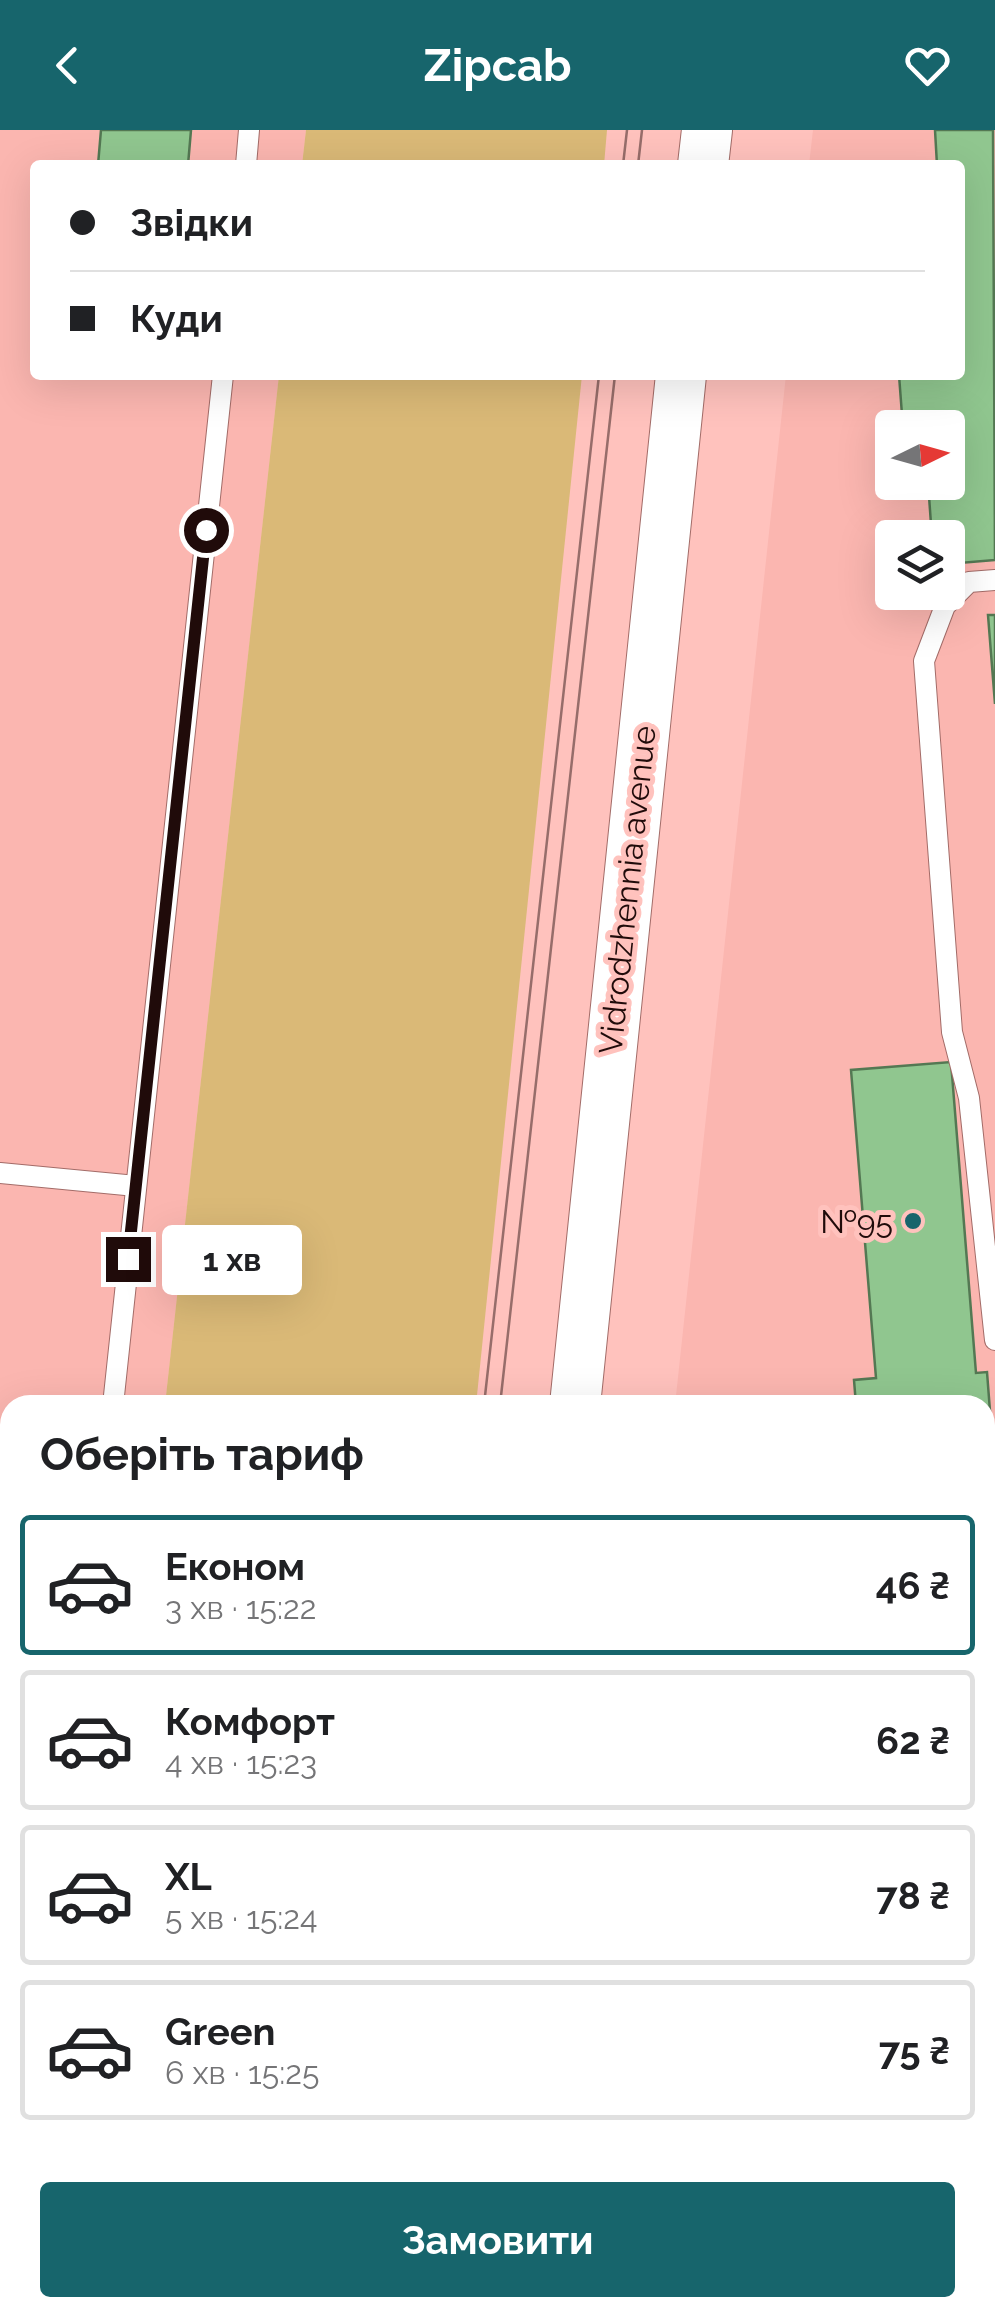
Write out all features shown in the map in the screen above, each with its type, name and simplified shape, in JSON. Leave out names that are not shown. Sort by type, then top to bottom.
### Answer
[{"type":"street","points":[[704,160],[707,130]]},
{"type":"street","name":"Vidrodzhennia avenue","points":[[575,1395],[680,380]]},
{"type":"lane","points":[[246,160],[249,130]]},
{"type":"lane","points":[[114,1395],[222,380]]},
{"type":"lane","points":[[995,580],[968,582],[945,606],[924,662],[952,1032],[969,1098],[995,1340]]},
{"type":"lane","points":[[0,1174],[136,1186]]},
{"type":"shaded area","points":[[0,130],[306,130],[303,160],[30,160],[30,380],[278,380],[166,1395],[0,1395]]},
{"type":"shaded area","points":[[306,130],[607,130],[604,160],[303,160]]},
{"type":"shaded area","points":[[813,130],[995,130],[995,1395],[676,1395],[785,380],[965,380],[965,160],[810,160]]},
{"type":"shaded area","points":[[278,380],[581,380],[477,1395],[166,1395]]},
{"type":"building","points":[[101,130],[191,130],[188,160],[98,160]]},
{"type":"building","points":[[935,130],[993,130],[995,560],[965,563],[965,520],[931,520],[929,500],[965,500],[965,410],[902,410],[899,380],[965,380],[965,160],[937,160]]},
{"type":"building","points":[[988,615],[995,615],[995,704]]},
{"type":"building","name":"№95","points":[[951,1062],[976,1373],[987,1372],[989,1395],[855,1395],[854,1380],[876,1378],[851,1070]]},
{"type":"tram line","points":[[624,160],[627,130]]},
{"type":"tram line","points":[[639,160],[642,130]]},
{"type":"tram line","points":[[485,1395],[598,380]]},
{"type":"tram line","points":[[501,1395],[614,380]]},
{"type":"place","name":"№95","points":[[913,1221]]},
{"type":"route","points":[[128,1259],[206,530]]}]
